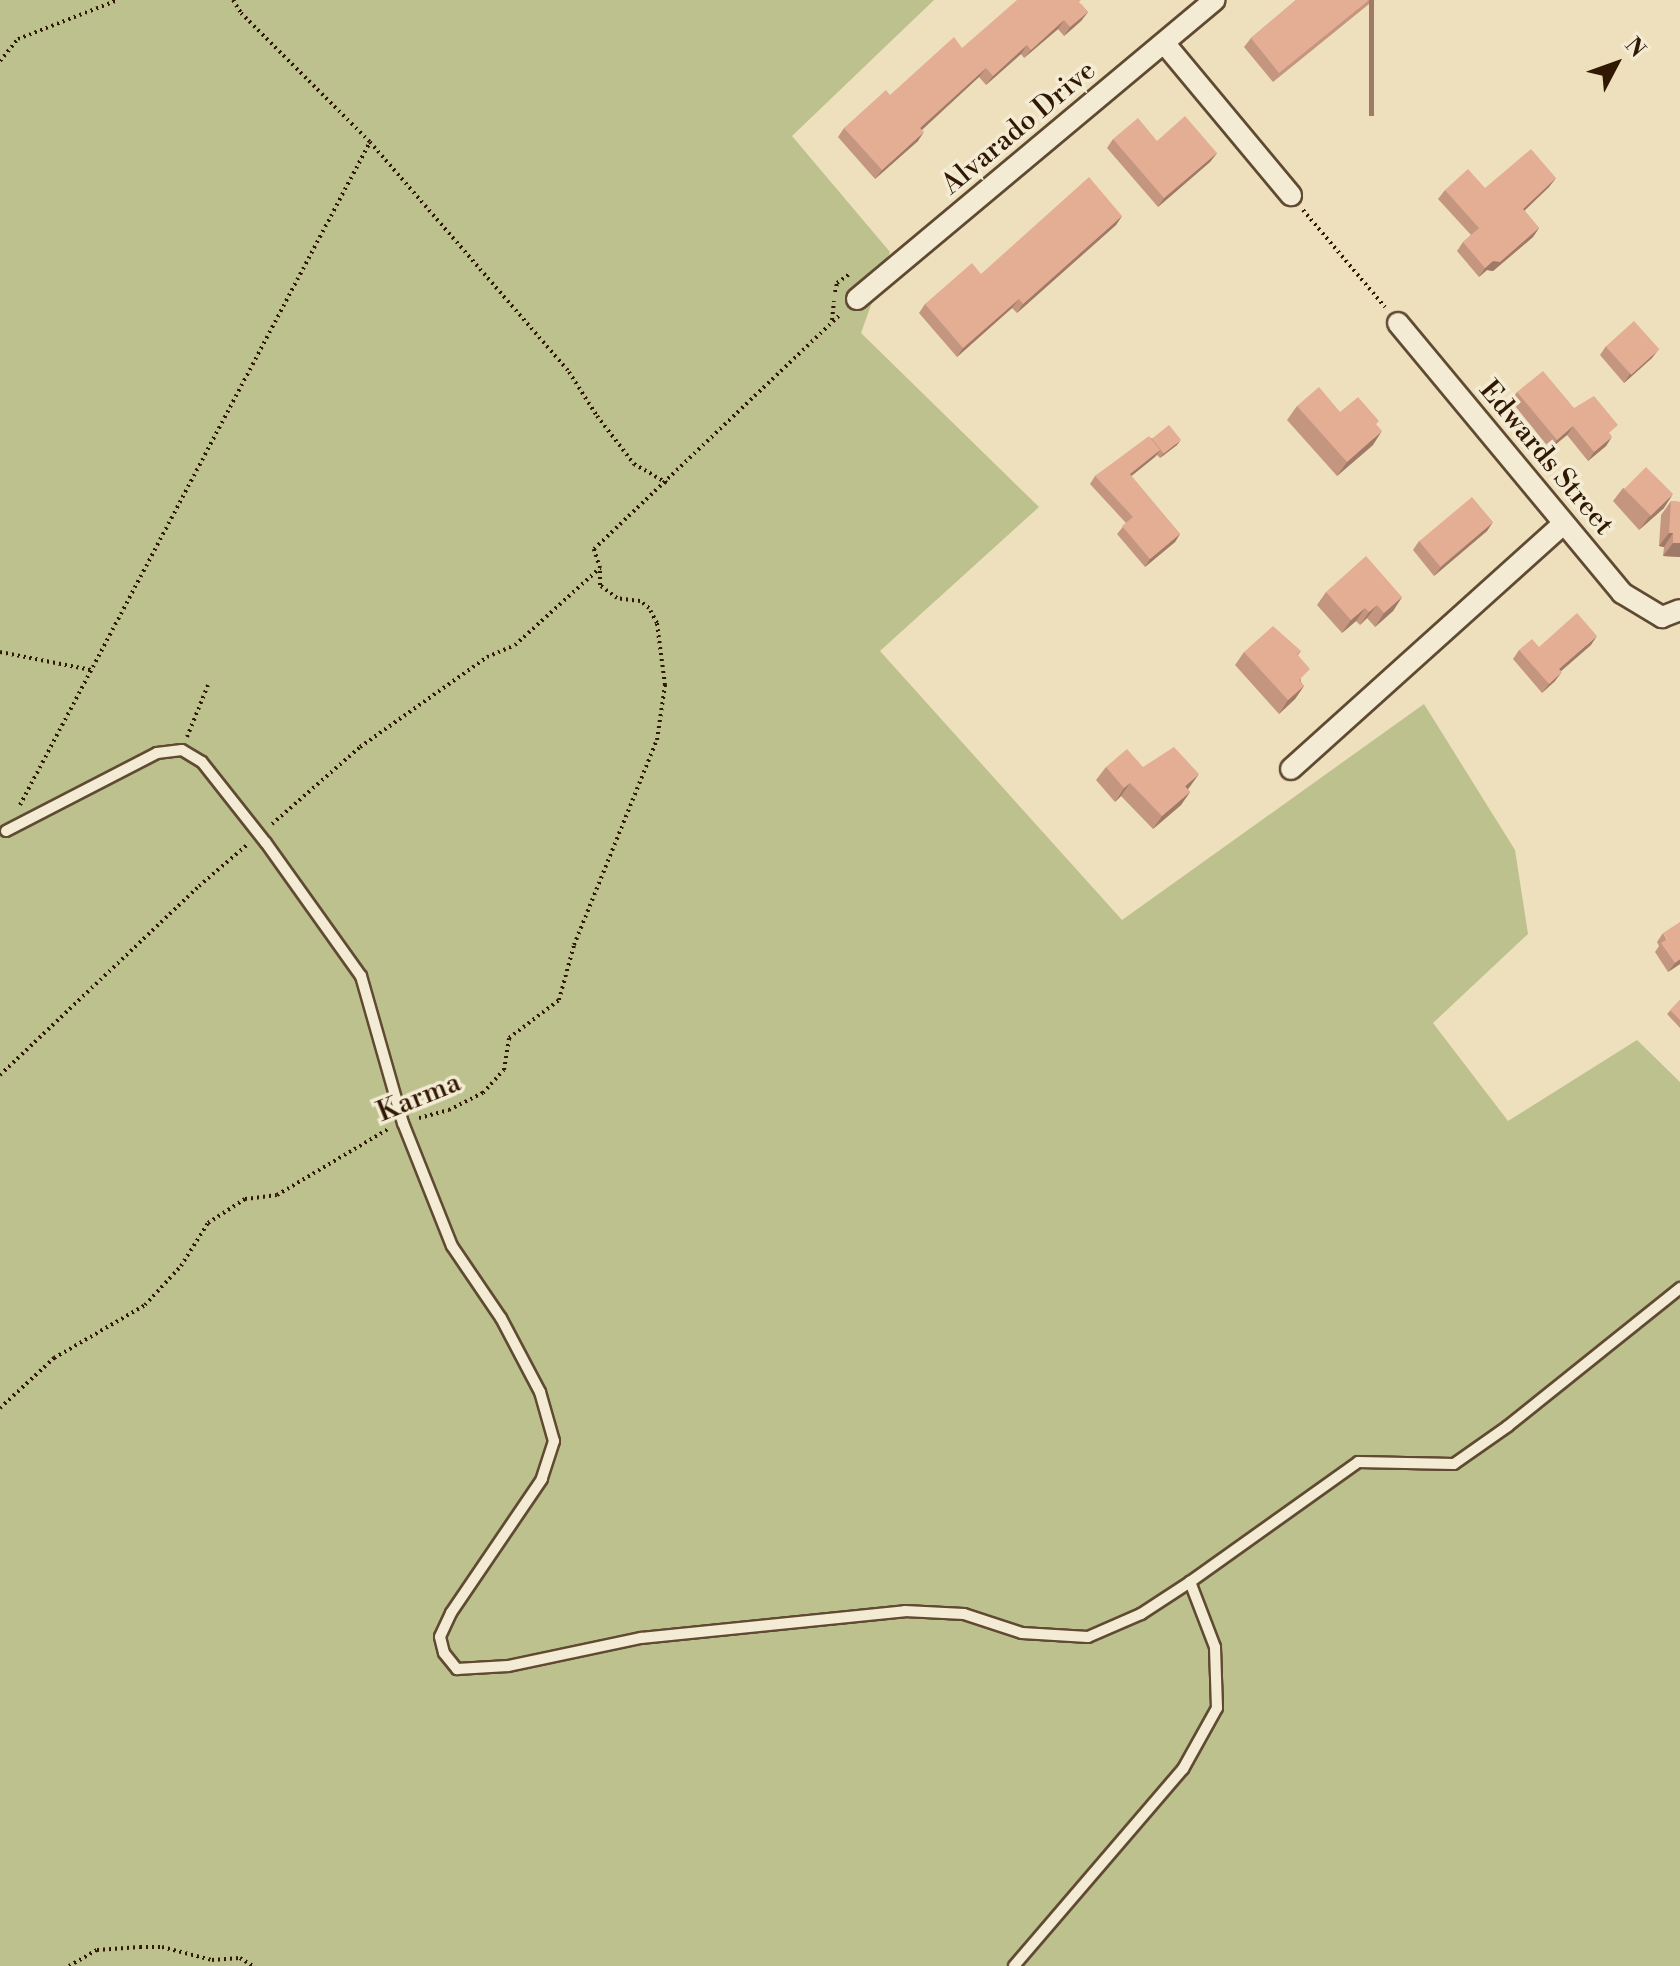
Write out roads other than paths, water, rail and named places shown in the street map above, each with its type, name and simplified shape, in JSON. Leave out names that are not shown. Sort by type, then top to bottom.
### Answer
[{"type":"street","name":"Alvarado Drive","points":[[857,299],[1215,0]]},
{"type":"street","points":[[1165,44],[1291,195]]},
{"type":"street","name":"Edwards Street","points":[[1398,323],[1622,593],[1671,614]]},
{"type":"street","points":[[1291,769],[1564,523]]},
{"type":"lane","points":[[6,831],[157,753],[182,750],[202,762],[260,835],[361,976],[403,1123],[452,1246],[501,1318],[540,1392],[554,1441],[542,1479],[451,1613],[440,1637],[444,1653],[457,1669],[508,1666],[641,1638],[905,1611],[964,1614],[1022,1633],[1088,1637],[1141,1614],[1358,1462],[1454,1464],[1508,1426],[1680,1288]]},
{"type":"lane","points":[[1014,1966],[1183,1769],[1217,1708],[1215,1647],[1190,1582]]}]
